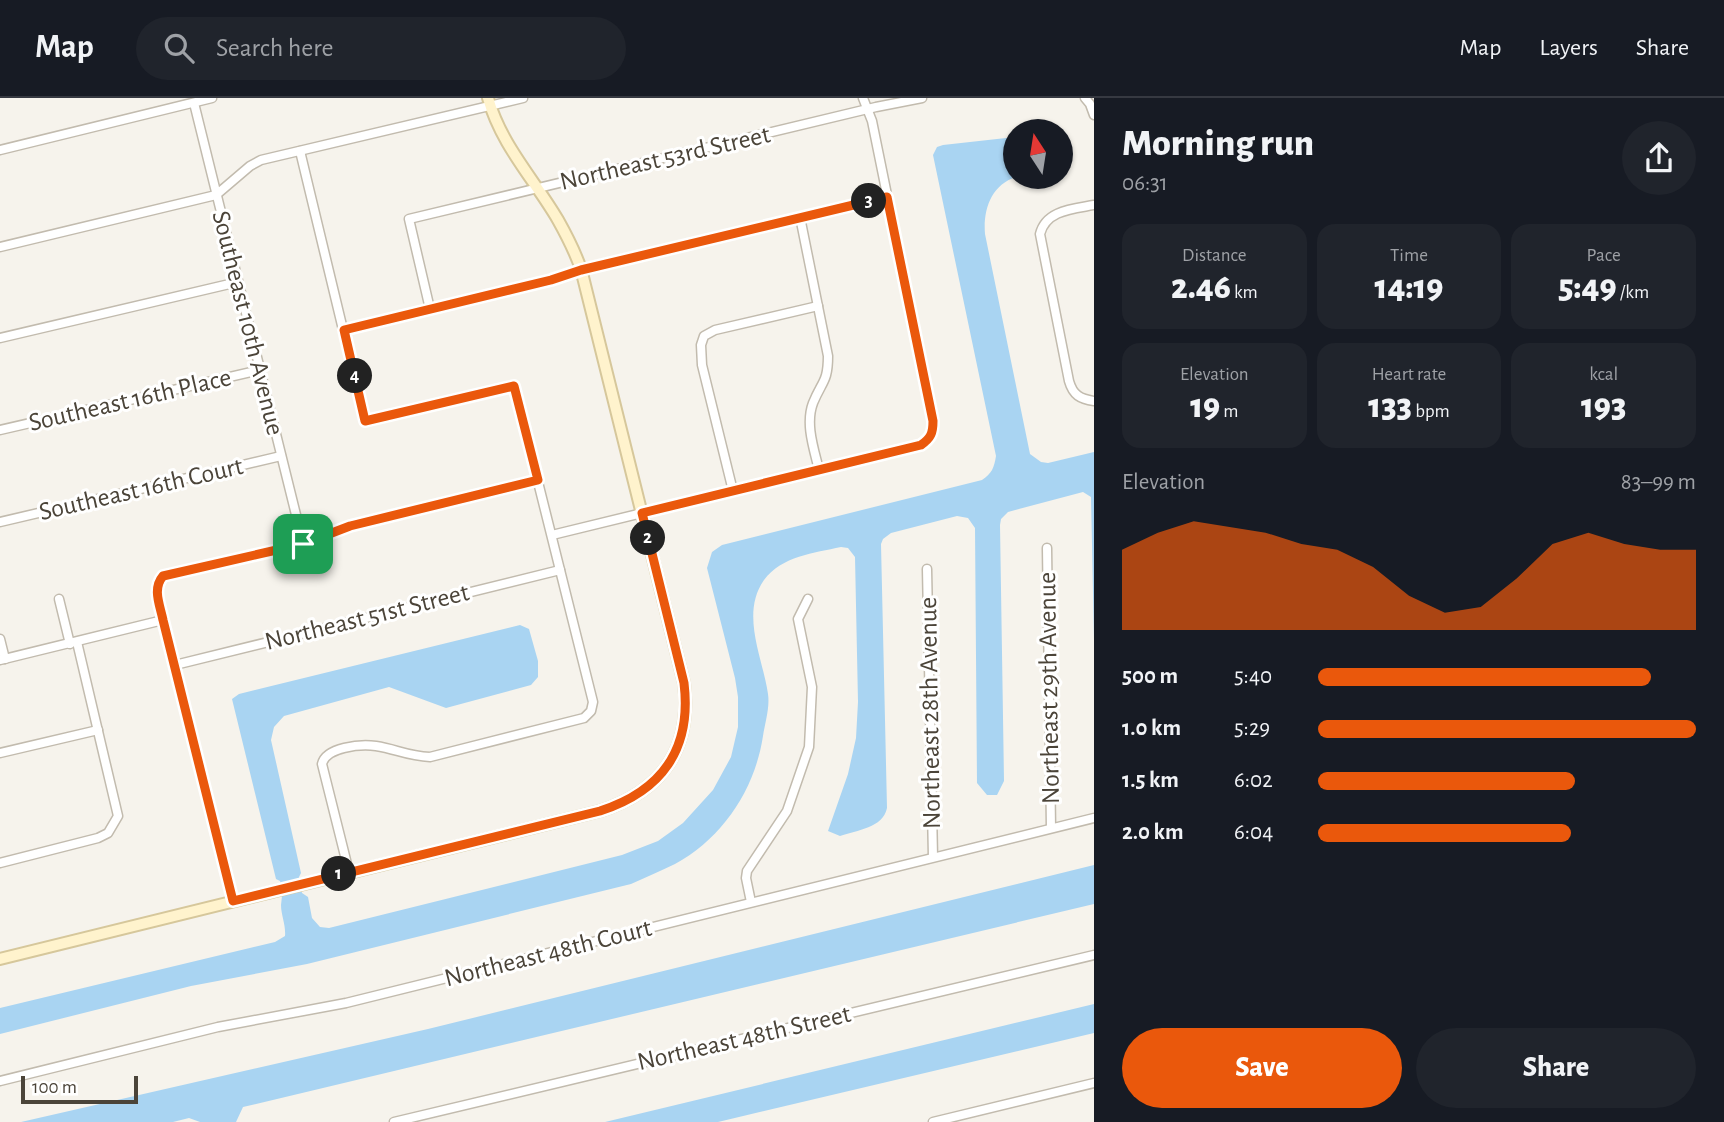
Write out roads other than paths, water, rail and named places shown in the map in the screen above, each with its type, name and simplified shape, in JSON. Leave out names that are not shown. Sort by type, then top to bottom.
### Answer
[{"type":"street","points":[[0,150],[212,98]]},
{"type":"street","points":[[0,247],[216,195],[261,160],[489,102],[523,98]]},
{"type":"street","points":[[552,536],[921,445],[929,440],[933,432],[933,421],[869,109],[863,98]]},
{"type":"street","name":"Northeast 53rd Street","points":[[430,309],[409,219],[922,98]]},
{"type":"street","points":[[1085,98],[1094,115]]},
{"type":"street","points":[[0,959],[600,811],[646,790],[673,759],[685,724],[687,703],[684,683],[581,270],[557,219],[504,141],[489,102]]},
{"type":"street","name":"Southeast 10th Avenue","points":[[194,103],[303,544]]},
{"type":"street","points":[[300,151],[365,421],[514,386],[593,702],[591,711],[584,718],[430,757],[411,756],[376,746],[329,753],[323,758],[322,764],[349,872]]},
{"type":"street","points":[[344,330],[800,216],[887,197]]},
{"type":"street","points":[[1094,205],[1055,214],[1042,227],[1040,244],[1072,391],[1079,397],[1094,401]]},
{"type":"street","points":[[800,216],[828,356],[828,376],[813,404],[810,418],[819,470]]},
{"type":"street","points":[[0,338],[238,282]]},
{"type":"street","points":[[733,491],[702,365],[701,345],[704,336],[715,330],[818,306]]},
{"type":"street","name":"Southeast 16th Place","points":[[0,430],[260,370]]},
{"type":"street","name":"Southeast 16th Court","points":[[0,522],[281,456]]},
{"type":"street","points":[[233,901],[163,620],[157,592],[158,583],[163,576],[303,544],[334,531],[538,480]]},
{"type":"street","name":"Northeast 29th Avenue","points":[[1047,548],[1051,828]]},
{"type":"street","name":"Northeast 28th Avenue","points":[[927,569],[933,857]]},
{"type":"street","name":"Northeast 51st Street","points":[[175,665],[560,570]]},
{"type":"street","points":[[0,863],[98,838],[108,833],[118,816],[98,730],[59,599]]},
{"type":"street","points":[[751,902],[747,871],[787,811],[809,747],[812,687],[798,619],[808,599]]},
{"type":"street","points":[[0,639],[2,660],[163,620]]},
{"type":"street","points":[[0,753],[98,730]]},
{"type":"street","name":"Northeast 48th Court","points":[[0,1081],[218,1027],[346,1003],[1094,818]]},
{"type":"street","name":"Northeast 48th Street","points":[[394,1122],[1094,955]]},
{"type":"street","points":[[933,1122],[1094,1083]]},
{"type":"water","points":[[1003,138],[1003,184],[995,192],[987,208],[985,234],[1030,454],[1041,462],[1048,463],[1094,452],[1094,640],[1091,497],[1083,492],[1008,512],[1001,519],[1004,781],[997,795],[987,795],[977,783],[975,528],[968,518],[957,516],[891,533],[881,544],[887,808],[885,815],[875,824],[840,836],[828,831],[848,774],[856,738],[858,702],[855,557],[848,548],[841,547],[789,561],[771,572],[757,593],[753,622],[768,699],[759,756],[744,793],[722,826],[692,853],[675,864],[631,884],[307,964],[191,986],[0,1034],[0,1008],[275,942],[285,936],[281,885],[276,879],[232,699],[239,694],[520,625],[529,629],[538,661],[538,677],[531,685],[446,708],[389,687],[284,716],[274,727],[271,740],[301,873],[299,877],[302,893],[308,897],[312,918],[320,927],[329,928],[622,855],[658,841],[683,823],[713,790],[731,757],[738,727],[735,678],[707,568],[712,552],[722,545],[982,480],[992,470],[996,456],[933,155],[937,147]]},
{"type":"water","points":[[1094,865],[1094,904],[243,1107],[236,1122],[200,1122],[189,1118],[173,1122],[21,1122],[428,1029]]},
{"type":"water","points":[[1094,1004],[1094,1033],[718,1122],[605,1122]]}]
